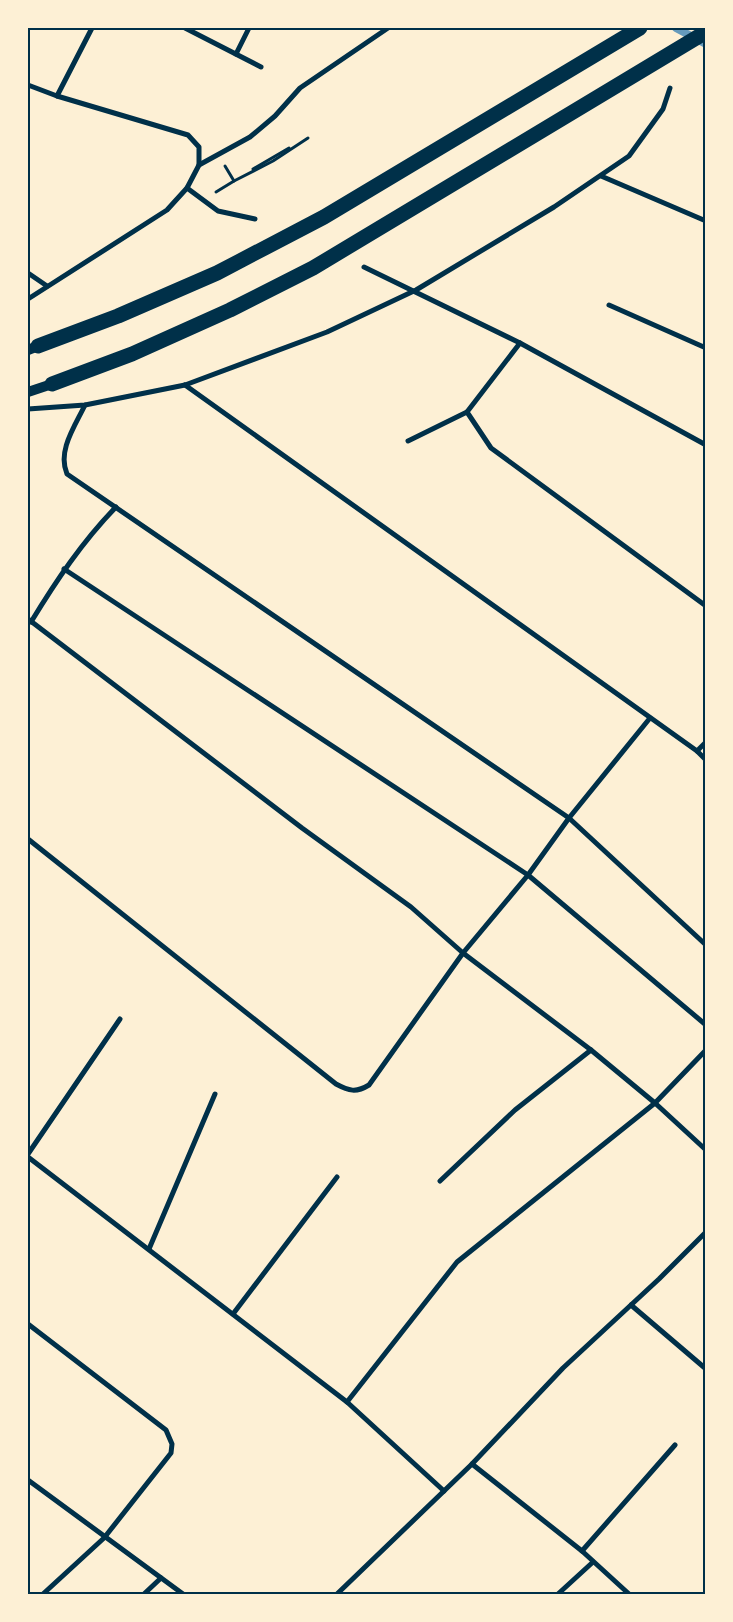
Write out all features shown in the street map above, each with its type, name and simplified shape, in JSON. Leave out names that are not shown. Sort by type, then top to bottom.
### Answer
[{"type":"highway","points":[[33,348],[118,316],[217,273],[324,218],[640,28]]},
{"type":"highway","points":[[52,384],[230,310],[313,268],[706,32]]},
{"type":"main road","points":[[28,392],[52,384]]},
{"type":"street","points":[[56,96],[92,28]]},
{"type":"street","points":[[185,28],[261,67]]},
{"type":"street","points":[[236,54],[249,28]]},
{"type":"street","points":[[199,165],[250,137],[275,116],[300,88],[388,28]]},
{"type":"street","points":[[28,84],[56,96],[188,135],[199,147],[199,165],[187,188],[167,210],[28,299]]},
{"type":"street","points":[[28,409],[85,405],[185,385],[327,332],[416,290],[601,176],[629,156],[663,109],[670,88]]},
{"type":"street","points":[[601,176],[706,221]]},
{"type":"street","points":[[187,188],[218,211],[255,219]]},
{"type":"street","points":[[364,266],[520,343],[706,445]]},
{"type":"street","points":[[28,273],[48,286]]},
{"type":"street","points":[[609,305],[706,348]]},
{"type":"street","points":[[408,441],[455,416],[467,412],[520,343]]},
{"type":"street","points":[[185,385],[697,751],[706,760]]},
{"type":"street","points":[[85,405],[63,454],[63,465],[67,474],[569,818],[706,945]]},
{"type":"street","points":[[467,412],[491,448],[706,606]]},
{"type":"street","points":[[116,507],[93,531],[64,569],[29,621],[411,907],[463,953],[591,1050],[655,1103],[706,1150]]},
{"type":"street","points":[[64,569],[528,875],[706,1025]]},
{"type":"street","points":[[28,839],[336,1084],[350,1091],[361,1090],[369,1085],[463,953],[528,875],[569,818],[650,718]]},
{"type":"street","points":[[697,751],[706,742]]},
{"type":"street","points":[[120,1019],[28,1155],[347,1402],[444,1491]]},
{"type":"street","points":[[440,1181],[515,1110],[591,1050]]},
{"type":"street","points":[[347,1402],[457,1262],[655,1103],[706,1050]]},
{"type":"street","points":[[149,1249],[215,1094]]},
{"type":"street","points":[[233,1314],[337,1177]]},
{"type":"street","points":[[337,1594],[472,1464],[564,1368],[632,1305],[706,1232]]},
{"type":"street","points":[[632,1305],[706,1369]]},
{"type":"street","points":[[28,1324],[166,1430],[171,1438],[171,1453],[104,1538],[43,1594]]},
{"type":"street","points":[[582,1552],[675,1445]]},
{"type":"street","points":[[472,1464],[582,1552],[629,1594]]},
{"type":"street","points":[[28,1480],[104,1538],[184,1594]]},
{"type":"street","points":[[558,1594],[593,1562]]},
{"type":"street","points":[[144,1594],[161,1578]]},
{"type":"path","points":[[203,200],[271,157],[308,138],[273,161],[234,181]]},
{"type":"path","points":[[218,154],[234,181]]},
{"type":"waterway","points":[[676,28],[706,44]]}]
